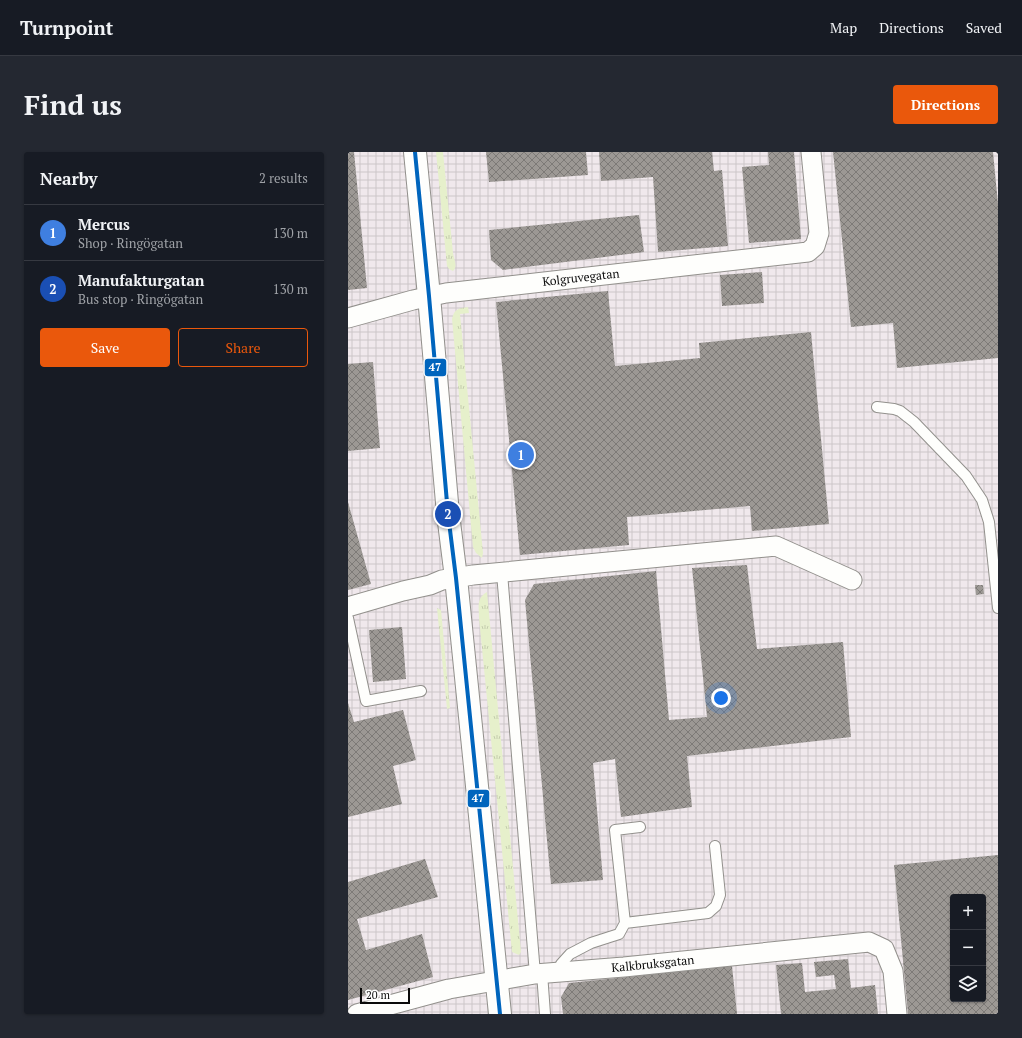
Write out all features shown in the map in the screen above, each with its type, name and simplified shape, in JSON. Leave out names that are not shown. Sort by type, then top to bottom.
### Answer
[{"type":"street","points":[[415,152],[449,520],[500,1014]]},
{"type":"street","name":"Kolgruvegatan","points":[[348,318],[446,292],[808,252],[815,246],[819,233],[811,152]]},
{"type":"street","points":[[348,607],[430,585],[442,580],[472,575],[776,546],[852,580]]},
{"type":"street","name":"Kalkbruksgatan","points":[[357,1014],[449,989],[538,974],[869,942],[884,949],[893,971],[897,1014]]},
{"type":"lane","points":[[877,407],[900,411],[914,422],[966,476],[982,500],[989,522],[998,608]]},
{"type":"lane","points":[[502,573],[538,974],[545,1014]]},
{"type":"lane","points":[[348,618],[366,701],[421,691]]},
{"type":"lane","points":[[561,972],[561,964],[570,954],[591,943],[618,934],[625,923],[615,830],[640,827]]},
{"type":"lane","points":[[625,923],[708,913],[716,906],[720,895],[715,846]]},
{"type":"shaded area","points":[[348,152],[998,152],[998,1014],[348,1014]]},
{"type":"green space","points":[[436,152],[443,152],[455,265],[453,271],[447,266]]},
{"type":"green space","points":[[468,307],[469,313],[460,314],[483,553],[482,558],[476,553],[473,547],[452,319],[457,310]]},
{"type":"green space","points":[[487,592],[521,952],[519,955],[512,952],[479,618],[480,600],[483,594]]},
{"type":"green space","points":[[437,608],[441,610],[450,708],[447,709]]},
{"type":"building","points":[[348,152],[354,152],[367,288],[348,290]]},
{"type":"building","points":[[486,152],[586,152],[588,175],[489,182]]},
{"type":"building","points":[[599,152],[712,152],[714,171],[722,170],[728,246],[658,252],[653,177],[601,181]]},
{"type":"building","points":[[768,152],[794,152],[801,239],[749,243],[742,167],[769,165]]},
{"type":"building","points":[[833,152],[993,152],[998,204],[998,358],[897,368],[893,323],[851,327]]},
{"type":"building","points":[[639,215],[644,252],[503,270],[491,260],[489,230]]},
{"type":"building","points":[[762,272],[764,303],[722,306],[720,275]]},
{"type":"building","points":[[608,291],[615,366],[700,358],[699,343],[811,332],[829,524],[752,531],[750,506],[627,517],[629,545],[520,555],[496,302]]},
{"type":"building","points":[[373,362],[380,448],[348,451],[348,364]]},
{"type":"building","points":[[348,502],[371,584],[348,590]]},
{"type":"building","points":[[747,565],[757,649],[843,642],[851,737],[687,756],[692,807],[621,817],[615,759],[593,763],[603,880],[551,884],[525,600],[534,584],[656,571],[669,720],[707,717],[692,568]]},
{"type":"building","points":[[975,585],[983,585],[984,594],[976,595]]},
{"type":"building","points":[[402,627],[406,679],[373,682],[369,630]]},
{"type":"building","points":[[348,703],[354,722],[403,710],[416,760],[393,766],[402,804],[348,817]]},
{"type":"building","points":[[998,855],[998,1014],[908,1014],[894,865]]},
{"type":"building","points":[[425,859],[438,897],[357,919],[366,950],[422,934],[433,977],[348,1000],[348,882]]},
{"type":"building","points":[[848,959],[851,988],[875,985],[878,1014],[781,1014],[776,965],[802,963],[805,992],[836,989],[834,975],[816,977],[814,962]]},
{"type":"building","points":[[732,966],[737,1014],[563,1014],[561,997],[569,983]]},
{"type":"transit line","name":"47","points":[[415,152],[448,514],[456,578],[500,1014]]},
{"type":"place","name":"Mercus","points":[[521,455]]},
{"type":"place","name":"Manufakturgatan","points":[[448,514]]}]
